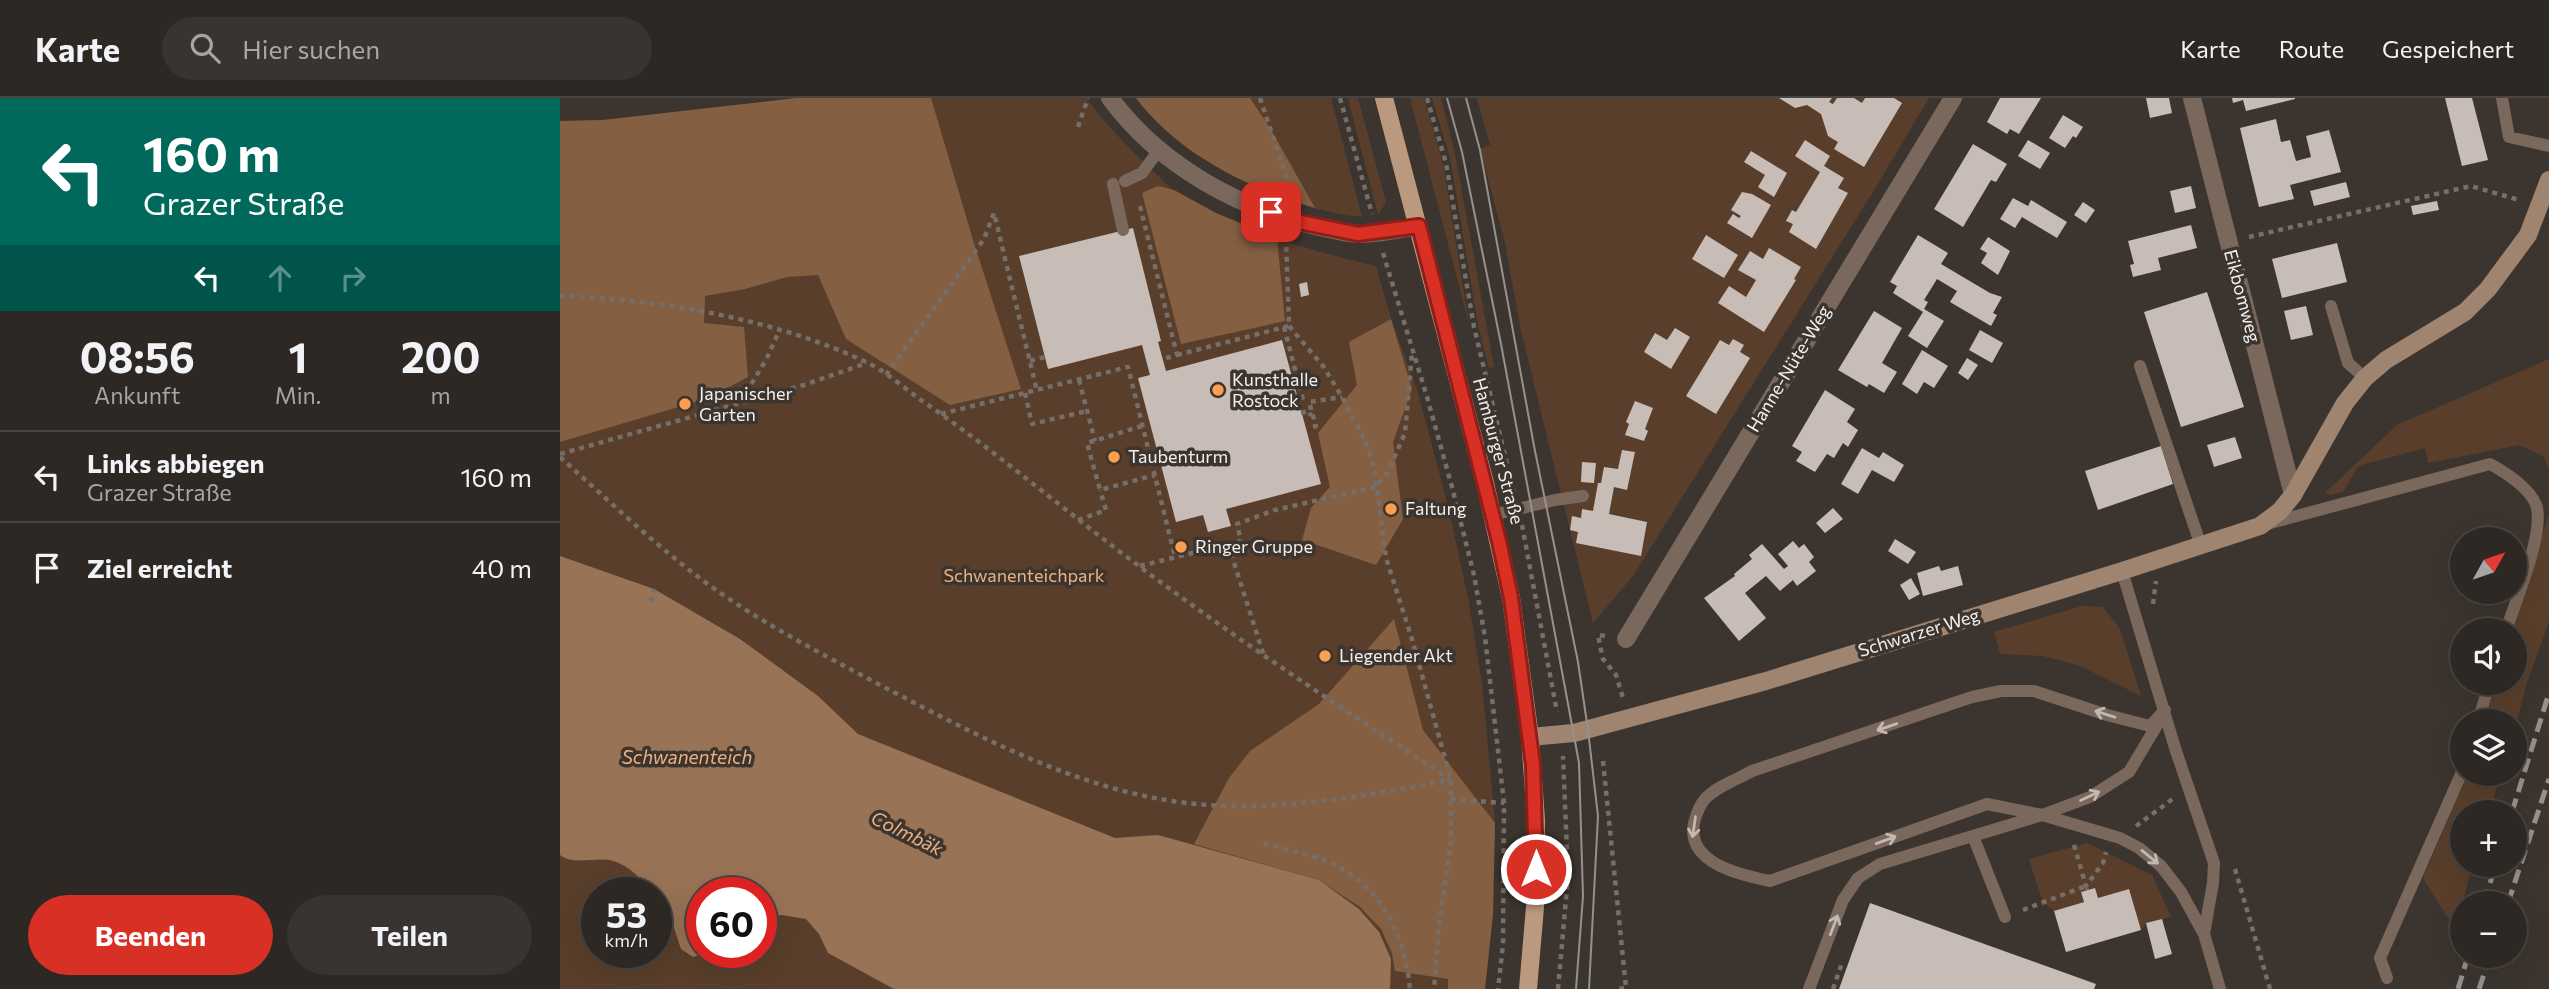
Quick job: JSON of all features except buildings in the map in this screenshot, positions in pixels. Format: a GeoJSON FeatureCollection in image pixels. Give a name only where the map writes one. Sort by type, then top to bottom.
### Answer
{"type":"FeatureCollection","features":[{"type":"Feature","properties":{"kind":"main road","name":"Hamburger Straße"},"geometry":{"type":"LineString","coordinates":[[1384,98],[1493,515],[1511,598],[1530,737],[1536,849],[1535,907],[1528,989]]}},
{"type":"Feature","properties":{"kind":"street"},"geometry":{"type":"LineString","coordinates":[[1110,98],[1138,131],[1159,150],[1206,182],[1290,220],[1358,234],[1419,226]]}},
{"type":"Feature","properties":{"kind":"street","name":"Hanne-Nüte-Weg"},"geometry":{"type":"LineString","coordinates":[[1626,639],[1953,98]]}},
{"type":"Feature","properties":{"kind":"street","name":"Eikbomweg"},"geometry":{"type":"LineString","coordinates":[[2192,98],[2293,495]]}},
{"type":"Feature","properties":{"kind":"street","name":"Schwarzer Weg"},"geometry":{"type":"LineString","coordinates":[[1530,737],[1574,733],[1766,681],[2260,526],[2280,511],[2293,495],[2345,403],[2365,378],[2386,360],[2465,312],[2488,289],[2528,235],[2549,180]]}},
{"type":"Feature","properties":{"kind":"lane"},"geometry":{"type":"LineString","coordinates":[[2502,98],[2510,137],[2549,146]]}},
{"type":"Feature","properties":{"kind":"lane"},"geometry":{"type":"LineString","coordinates":[[1124,230],[1124,181],[1142,173],[1159,150]]}},
{"type":"Feature","properties":{"kind":"lane"},"geometry":{"type":"LineString","coordinates":[[2331,306],[2348,363],[2365,378]]}},
{"type":"Feature","properties":{"kind":"lane"},"geometry":{"type":"LineString","coordinates":[[2140,366],[2201,546]]}},
{"type":"Feature","properties":{"kind":"lane"},"geometry":{"type":"LineString","coordinates":[[2260,526],[2490,464],[2524,488],[2536,506],[2537,530],[2511,618]]}},
{"type":"Feature","properties":{"kind":"lane"},"geometry":{"type":"LineString","coordinates":[[1493,515],[1583,496]]}},
{"type":"Feature","properties":{"kind":"lane"},"geometry":{"type":"LineString","coordinates":[[2122,571],[2214,863],[2203,934]]}},
{"type":"Feature","properties":{"kind":"lane"},"geometry":{"type":"LineString","coordinates":[[2165,710],[2150,726],[2034,691],[2001,691],[1972,697],[1752,771],[1705,799],[1695,817],[1691,836],[1699,850],[1719,865],[1734,873],[1770,881],[1987,804],[2042,815],[2120,838],[2139,848],[2161,866],[2181,892],[2203,934],[2220,989]]}},
{"type":"Feature","properties":{"kind":"lane"},"geometry":{"type":"LineString","coordinates":[[1809,989],[1843,900],[1858,878],[1880,864],[2042,815],[2090,797],[2121,779],[2136,763],[2165,710]]}},
{"type":"Feature","properties":{"kind":"lane"},"geometry":{"type":"LineString","coordinates":[[2387,978],[2380,958],[2456,786]]}},
{"type":"Feature","properties":{"kind":"lane"},"geometry":{"type":"LineString","coordinates":[[1973,836],[2005,917]]}},
{"type":"Feature","properties":{"kind":"path"},"geometry":{"type":"LineString","coordinates":[[1078,127],[1088,98]]}},
{"type":"Feature","properties":{"kind":"path"},"geometry":{"type":"LineString","coordinates":[[1260,98],[1295,202],[1286,236],[1287,326],[1303,400],[1298,401]]}},
{"type":"Feature","properties":{"kind":"path"},"geometry":{"type":"LineString","coordinates":[[1340,98],[1474,575],[1485,636],[1504,803],[1503,945],[1498,989]]}},
{"type":"Feature","properties":{"kind":"path"},"geometry":{"type":"LineString","coordinates":[[1427,98],[1446,163],[1474,327]]}},
{"type":"Feature","properties":{"kind":"path"},"geometry":{"type":"LineString","coordinates":[[1124,181],[1177,355]]}},
{"type":"Feature","properties":{"kind":"path"},"geometry":{"type":"LineString","coordinates":[[2227,242],[2471,186],[2519,200]]}},
{"type":"Feature","properties":{"kind":"path"},"geometry":{"type":"LineString","coordinates":[[886,376],[984,239],[995,213],[1037,391]]}},
{"type":"Feature","properties":{"kind":"path"},"geometry":{"type":"LineString","coordinates":[[560,296],[687,309],[821,342],[868,363],[941,414],[1139,566],[1265,658],[1451,780]]}},
{"type":"Feature","properties":{"kind":"path"},"geometry":{"type":"LineString","coordinates":[[1163,359],[1287,326]]}},
{"type":"Feature","properties":{"kind":"path"},"geometry":{"type":"LineString","coordinates":[[1287,326],[1323,366],[1364,440],[1374,467],[1386,558],[1412,639],[1451,780],[1451,842],[1439,925],[1434,989]]}},
{"type":"Feature","properties":{"kind":"path"},"geometry":{"type":"LineString","coordinates":[[741,402],[780,330]]}},
{"type":"Feature","properties":{"kind":"path"},"geometry":{"type":"LineString","coordinates":[[1139,566],[1241,541],[1237,524],[1275,510],[1376,487],[1388,472],[1405,433],[1412,349]]}},
{"type":"Feature","properties":{"kind":"path"},"geometry":{"type":"LineString","coordinates":[[1030,361],[1045,357]]}},
{"type":"Feature","properties":{"kind":"path"},"geometry":{"type":"LineString","coordinates":[[560,456],[804,385],[868,363]]}},
{"type":"Feature","properties":{"kind":"path"},"geometry":{"type":"LineString","coordinates":[[941,414],[1128,368],[1175,557]]}},
{"type":"Feature","properties":{"kind":"path"},"geometry":{"type":"LineString","coordinates":[[1079,380],[1095,441]]}},
{"type":"Feature","properties":{"kind":"path"},"geometry":{"type":"LineString","coordinates":[[1025,393],[1032,424],[1087,411]]}},
{"type":"Feature","properties":{"kind":"path"},"geometry":{"type":"LineString","coordinates":[[1301,413],[1309,411],[1313,427],[1315,426],[1309,402],[1342,397]]}},
{"type":"Feature","properties":{"kind":"path"},"geometry":{"type":"LineString","coordinates":[[1078,520],[1106,510],[1087,443],[1142,426]]}},
{"type":"Feature","properties":{"kind":"path"},"geometry":{"type":"LineString","coordinates":[[560,456],[707,583],[771,627],[988,741],[1062,772],[1130,793],[1207,805],[1271,805],[1383,792],[1451,780]]}},
{"type":"Feature","properties":{"kind":"path"},"geometry":{"type":"LineString","coordinates":[[1100,490],[1155,475]]}},
{"type":"Feature","properties":{"kind":"path"},"geometry":{"type":"LineString","coordinates":[[1228,544],[1265,658]]}},
{"type":"Feature","properties":{"kind":"path"},"geometry":{"type":"LineString","coordinates":[[651,601],[654,589]]}},
{"type":"Feature","properties":{"kind":"path"},"geometry":{"type":"LineString","coordinates":[[1559,989],[1568,876],[1560,734]]}},
{"type":"Feature","properties":{"kind":"path"},"geometry":{"type":"LineString","coordinates":[[1603,761],[1626,988],[1615,989]]}},
{"type":"Feature","properties":{"kind":"path"},"geometry":{"type":"LineString","coordinates":[[1451,799],[1504,803]]}},
{"type":"Feature","properties":{"kind":"path"},"geometry":{"type":"LineString","coordinates":[[2153,813],[2162,807]]}},
{"type":"Feature","properties":{"kind":"path"},"geometry":{"type":"LineString","coordinates":[[2069,824],[2086,888]]}},
{"type":"Feature","properties":{"kind":"path"},"geometry":{"type":"LineString","coordinates":[[2005,917],[2086,888],[2103,863],[2105,853],[2120,838]]}},
{"type":"Feature","properties":{"kind":"path"},"geometry":{"type":"LineString","coordinates":[[1264,843],[1331,863],[1370,887],[1395,925],[1408,969],[1410,989]]}},
{"type":"Feature","properties":{"kind":"green space","name":"Schwanenteichpark"},"geometry":{"type":"Polygon","coordinates":[[[796,98],[1086,98],[1117,135],[1166,183],[1197,204],[1221,217],[1272,237],[1376,266],[1391,319],[1417,389],[1449,510],[1468,598],[1482,683],[1495,823],[1493,914],[1485,989],[560,989],[560,121],[603,120],[796,98]]]}},
{"type":"Feature","properties":{"kind":"green space"},"geometry":{"type":"Polygon","coordinates":[[[1136,98],[1331,98],[1362,217],[1301,204],[1238,178],[1208,162],[1181,142],[1156,121],[1136,98]]]}},
{"type":"Feature","properties":{"kind":"green space"},"geometry":{"type":"Polygon","coordinates":[[[1348,98],[1358,98],[1386,202],[1378,215],[1348,98]]]}},
{"type":"Feature","properties":{"kind":"green space"},"geometry":{"type":"Polygon","coordinates":[[[1410,98],[1424,98],[1443,164],[1469,324],[1410,98]]]}},
{"type":"Feature","properties":{"kind":"green space"},"geometry":{"type":"Polygon","coordinates":[[[1432,98],[1441,98],[1455,154],[1494,367],[1489,368],[1478,325],[1450,158],[1432,98]]]}},
{"type":"Feature","properties":{"kind":"green space"},"geometry":{"type":"Polygon","coordinates":[[[1477,98],[1929,98],[1633,576],[1593,623],[1521,331],[1505,243],[1480,149],[1490,145],[1477,98]]]}},
{"type":"Feature","properties":{"kind":"green space"},"geometry":{"type":"Polygon","coordinates":[[[2549,359],[2549,469],[2543,456],[2519,445],[2428,463],[2425,448],[2358,466],[2343,492],[2331,495],[2325,493],[2397,425],[2549,359]]]}},
{"type":"Feature","properties":{"kind":"green space"},"geometry":{"type":"Polygon","coordinates":[[[2549,515],[2549,621],[2527,683],[2527,618],[2515,618],[2520,604],[2527,604],[2527,582],[2549,515]]]}},
{"type":"Feature","properties":{"kind":"green space"},"geometry":{"type":"Polygon","coordinates":[[[2082,606],[2103,607],[2120,629],[2141,696],[2078,665],[2043,656],[2000,654],[1994,632],[2082,606]]]}},
{"type":"Feature","properties":{"kind":"green space"},"geometry":{"type":"Polygon","coordinates":[[[2493,695],[2524,695],[2520,709],[2488,709],[2493,695]]]}},
{"type":"Feature","properties":{"kind":"green space"},"geometry":{"type":"Polygon","coordinates":[[[2463,786],[2497,786],[2493,800],[2457,800],[2463,786]]]}},
{"type":"Feature","properties":{"kind":"green space"},"geometry":{"type":"Polygon","coordinates":[[[2450,816],[2450,877],[2469,877],[2466,891],[2450,891],[2450,921],[2423,878],[2450,816]]]}},
{"type":"Feature","properties":{"kind":"green space"},"geometry":{"type":"Polygon","coordinates":[[[2087,843],[2152,875],[2171,917],[2146,923],[2141,930],[2128,889],[2098,898],[2095,888],[2081,892],[2084,902],[2054,911],[2043,903],[2029,859],[2087,843]]]}},
{"type":"Feature","properties":{"kind":"shaded area"},"geometry":{"type":"Polygon","coordinates":[[[796,98],[931,98],[1021,389],[950,405],[846,339],[818,275],[787,277],[745,289],[705,296],[704,323],[744,327],[748,377],[709,398],[560,442],[560,121],[603,120],[796,98]]]}},
{"type":"Feature","properties":{"kind":"shaded area"},"geometry":{"type":"Polygon","coordinates":[[[1136,98],[1250,98],[1315,208],[1265,190],[1194,153],[1153,118],[1136,98]]]}},
{"type":"Feature","properties":{"kind":"shaded area"},"geometry":{"type":"Polygon","coordinates":[[[1158,186],[1174,190],[1216,213],[1277,238],[1285,321],[1181,344],[1142,193],[1158,186]]]}},
{"type":"Feature","properties":{"kind":"shaded area"},"geometry":{"type":"Polygon","coordinates":[[[1391,319],[1412,389],[1393,442],[1403,519],[1376,565],[1302,540],[1311,508],[1330,487],[1318,433],[1357,385],[1349,342],[1391,319]]]}},
{"type":"Feature","properties":{"kind":"shaded area"},"geometry":{"type":"Polygon","coordinates":[[[1394,619],[1423,730],[1495,823],[1493,914],[1485,989],[1448,989],[1448,979],[1395,971],[1392,953],[1381,929],[1360,907],[1319,880],[1194,844],[1229,778],[1250,751],[1319,704],[1394,619]]]}},
{"type":"Feature","properties":{"kind":"water","name":"Schwanenteich"},"geometry":{"type":"Polygon","coordinates":[[[560,556],[654,589],[740,639],[818,696],[858,734],[1115,838],[1158,835],[1319,880],[1359,909],[1379,932],[1391,959],[1390,989],[894,989],[828,953],[819,934],[806,919],[777,915],[777,877],[686,877],[686,952],[681,949],[672,922],[672,877],[638,877],[622,864],[609,860],[577,860],[560,855],[560,556]]]}},
{"type":"Feature","properties":{"kind":"tram line"},"geometry":{"type":"LineString","coordinates":[[1447,98],[1462,152],[1501,344],[1579,763],[1583,896],[1576,989]]}},
{"type":"Feature","properties":{"kind":"tram line"},"geometry":{"type":"LineString","coordinates":[[1466,98],[1480,150],[1534,446],[1578,662],[1588,730],[1598,816],[1589,989]]}},
{"type":"Feature","properties":{"kind":"railway"},"geometry":{"type":"LineString","coordinates":[[2516,800],[2549,693]]}},
{"type":"Feature","properties":{"kind":"railway"},"geometry":{"type":"LineString","coordinates":[[2512,891],[2549,779]]}},
{"type":"Feature","properties":{"kind":"railway"},"geometry":{"type":"LineString","coordinates":[[2488,891],[2492,877]]}},
{"type":"Feature","properties":{"kind":"railway"},"geometry":{"type":"LineString","coordinates":[[2458,989],[2464,968]]}},
{"type":"Feature","properties":{"kind":"railway"},"geometry":{"type":"LineString","coordinates":[[2479,989],[2486,968]]}},
{"type":"Feature","properties":{"kind":"place","name":"Kunsthalle Rostock"},"geometry":{"type":"Point","coordinates":[1218,390]}},
{"type":"Feature","properties":{"kind":"place","name":"Japanischer Garten"},"geometry":{"type":"Point","coordinates":[685,404]}},
{"type":"Feature","properties":{"kind":"place","name":"Taubenturm"},"geometry":{"type":"Point","coordinates":[1114,457]}},
{"type":"Feature","properties":{"kind":"place","name":"Faltung"},"geometry":{"type":"Point","coordinates":[1391,509]}},
{"type":"Feature","properties":{"kind":"place","name":"Ringer Gruppe"},"geometry":{"type":"Point","coordinates":[1181,547]}},
{"type":"Feature","properties":{"kind":"place","name":"Liegender Akt"},"geometry":{"type":"Point","coordinates":[1325,656]}},
{"type":"Feature","properties":{"kind":"route"},"geometry":{"type":"LineString","coordinates":[[1271,212],[1290,220],[1358,234],[1419,226],[1485,483],[1511,598],[1533,765],[1536,869]]}},
{"type":"Feature","properties":{"kind":"water label","name":"Colmbäk"},"geometry":{"type":"Point","coordinates":[907,833]}}]}
